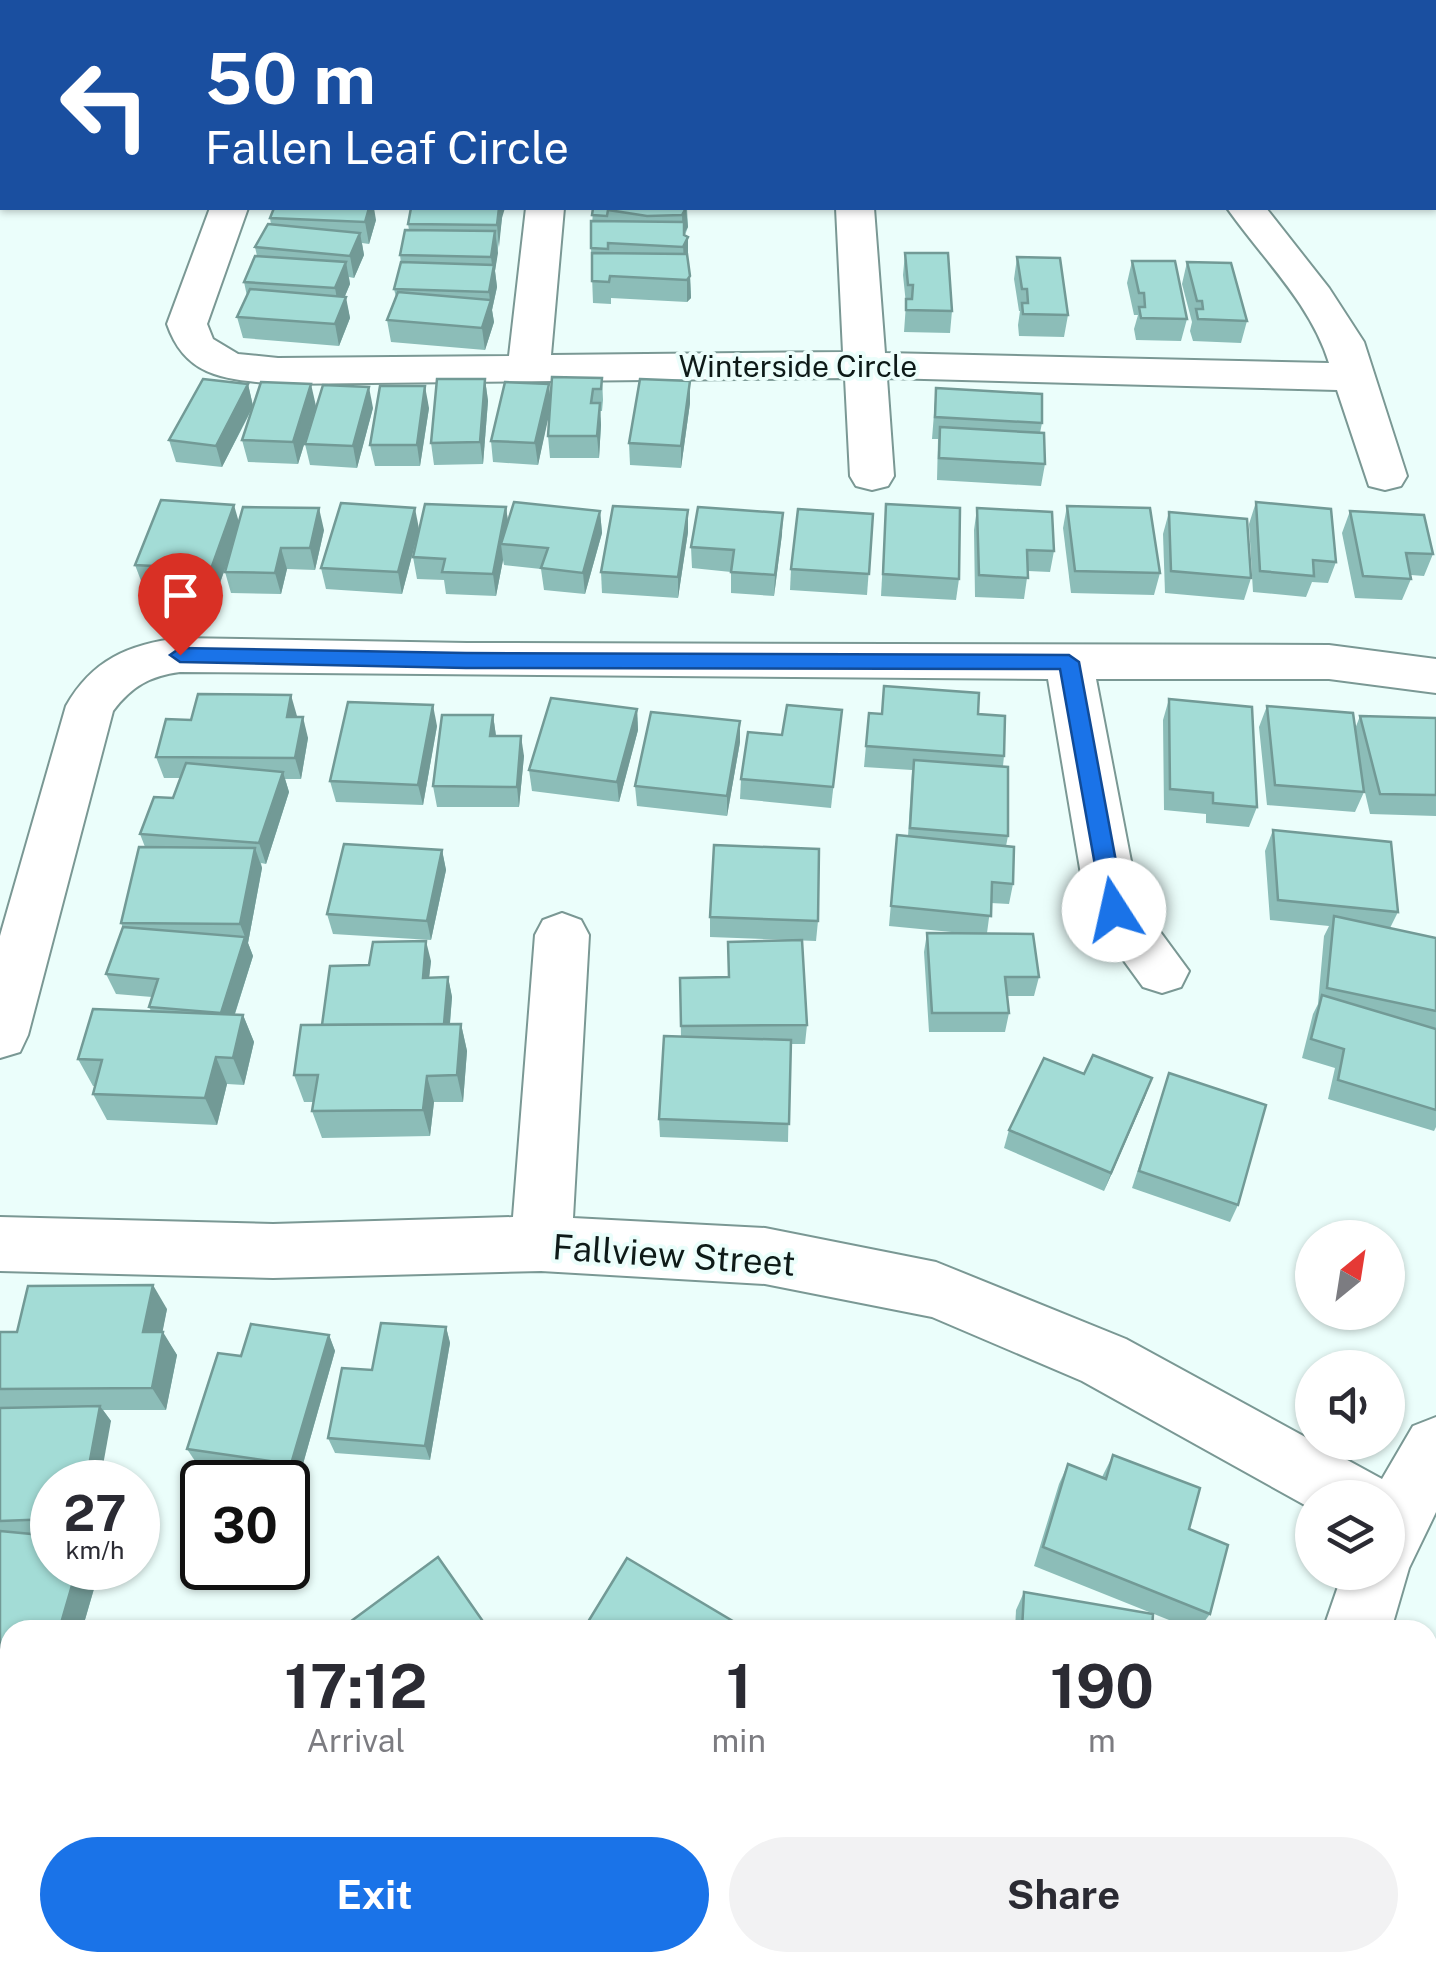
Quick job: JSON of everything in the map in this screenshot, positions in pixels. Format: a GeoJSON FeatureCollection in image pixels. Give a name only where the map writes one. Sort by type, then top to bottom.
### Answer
{"type":"FeatureCollection","features":[{"type":"Feature","properties":{"kind":"street","name":"Winterside Circle"},"geometry":{"type":"LineString","coordinates":[[228,210],[187,324],[194,346],[228,366],[278,371],[867,364],[1353,377]]}},
{"type":"Feature","properties":{"kind":"street"},"geometry":{"type":"LineString","coordinates":[[529,366],[545,210]]}},
{"type":"Feature","properties":{"kind":"street"},"geometry":{"type":"LineString","coordinates":[[855,210],[872,476]]}},
{"type":"Feature","properties":{"kind":"street"},"geometry":{"type":"LineString","coordinates":[[1248,210],[1315,297],[1343,342],[1385,476]]}},
{"type":"Feature","properties":{"kind":"street"},"geometry":{"type":"LineString","coordinates":[[0,1036],[90,706],[109,679],[142,659],[180,655],[466,660],[1329,662],[1436,676]]}},
{"type":"Feature","properties":{"kind":"street"},"geometry":{"type":"LineString","coordinates":[[1069,662],[1114,910],[1162,971]]}},
{"type":"Feature","properties":{"kind":"street"},"geometry":{"type":"LineString","coordinates":[[541,1244],[562,934]]}},
{"type":"Feature","properties":{"kind":"street","name":"Fallview Street"},"geometry":{"type":"LineString","coordinates":[[0,1244],[273,1251],[541,1244],[765,1256],[936,1290],[1104,1360],[1301,1480]]}},
{"type":"Feature","properties":{"kind":"street"},"geometry":{"type":"LineString","coordinates":[[1405,1494],[1436,1448]]}},
{"type":"Feature","properties":{"kind":"street"},"geometry":{"type":"LineString","coordinates":[[1359,1620],[1367,1590]]}},
{"type":"Feature","properties":{"kind":"building"},"geometry":{"type":"Polygon","coordinates":[[[273,210],[368,210],[365,222],[270,218],[273,210]]]}},
{"type":"Feature","properties":{"kind":"building"},"geometry":{"type":"Polygon","coordinates":[[[411,210],[499,210],[497,225],[408,224],[411,210]]]}},
{"type":"Feature","properties":{"kind":"building"},"geometry":{"type":"Polygon","coordinates":[[[593,210],[608,210],[607,216],[592,215],[593,210]]]}},
{"type":"Feature","properties":{"kind":"building"},"geometry":{"type":"Polygon","coordinates":[[[608,210],[685,210],[682,215],[647,216],[608,210]]]}},
{"type":"Feature","properties":{"kind":"building"},"geometry":{"type":"Polygon","coordinates":[[[591,221],[684,222],[684,235],[688,237],[683,247],[608,243],[608,249],[591,248],[591,221]]]}},
{"type":"Feature","properties":{"kind":"building"},"geometry":{"type":"Polygon","coordinates":[[[268,224],[360,233],[350,256],[255,247],[268,224]]]}},
{"type":"Feature","properties":{"kind":"building"},"geometry":{"type":"Polygon","coordinates":[[[405,230],[495,231],[491,257],[400,255],[405,230]]]}},
{"type":"Feature","properties":{"kind":"building"},"geometry":{"type":"Polygon","coordinates":[[[592,253],[687,254],[690,276],[687,280],[610,276],[609,282],[592,281],[592,253]]]}},
{"type":"Feature","properties":{"kind":"building"},"geometry":{"type":"Polygon","coordinates":[[[905,253],[948,253],[952,311],[906,310],[913,285],[908,285],[905,253]]]}},
{"type":"Feature","properties":{"kind":"building"},"geometry":{"type":"Polygon","coordinates":[[[255,256],[346,262],[335,288],[244,282],[255,256]]]}},
{"type":"Feature","properties":{"kind":"building"},"geometry":{"type":"Polygon","coordinates":[[[1017,257],[1060,258],[1068,315],[1023,314],[1022,303],[1028,303],[1027,289],[1022,289],[1017,257]]]}},
{"type":"Feature","properties":{"kind":"building"},"geometry":{"type":"Polygon","coordinates":[[[1132,261],[1175,261],[1187,319],[1141,318],[1139,307],[1145,307],[1144,293],[1139,293],[1132,261]]]}},
{"type":"Feature","properties":{"kind":"building"},"geometry":{"type":"Polygon","coordinates":[[[401,262],[494,265],[489,292],[394,289],[401,262]]]}},
{"type":"Feature","properties":{"kind":"building"},"geometry":{"type":"Polygon","coordinates":[[[1187,262],[1231,263],[1247,321],[1198,319],[1196,309],[1203,309],[1202,301],[1197,301],[1187,262]]]}},
{"type":"Feature","properties":{"kind":"building"},"geometry":{"type":"Polygon","coordinates":[[[250,289],[346,297],[335,324],[237,317],[250,289]]]}},
{"type":"Feature","properties":{"kind":"building"},"geometry":{"type":"Polygon","coordinates":[[[398,292],[491,300],[482,328],[387,320],[398,292]]]}},
{"type":"Feature","properties":{"kind":"building"},"geometry":{"type":"Polygon","coordinates":[[[552,377],[602,378],[601,389],[593,389],[591,403],[600,403],[597,436],[548,436],[552,377]]]}},
{"type":"Feature","properties":{"kind":"building"},"geometry":{"type":"Polygon","coordinates":[[[203,379],[248,384],[216,446],[169,440],[203,379]]]}},
{"type":"Feature","properties":{"kind":"building"},"geometry":{"type":"Polygon","coordinates":[[[437,379],[485,379],[480,442],[431,443],[437,379]]]}},
{"type":"Feature","properties":{"kind":"building"},"geometry":{"type":"Polygon","coordinates":[[[640,379],[690,381],[681,446],[629,443],[640,379]]]}},
{"type":"Feature","properties":{"kind":"building"},"geometry":{"type":"Polygon","coordinates":[[[261,382],[311,384],[293,442],[242,440],[261,382]]]}},
{"type":"Feature","properties":{"kind":"building"},"geometry":{"type":"Polygon","coordinates":[[[505,382],[549,384],[535,443],[491,441],[505,382]]]}},
{"type":"Feature","properties":{"kind":"building"},"geometry":{"type":"Polygon","coordinates":[[[323,385],[369,387],[353,446],[305,444],[323,385]]]}},
{"type":"Feature","properties":{"kind":"building"},"geometry":{"type":"Polygon","coordinates":[[[380,386],[425,386],[417,445],[370,445],[380,386]]]}},
{"type":"Feature","properties":{"kind":"building"},"geometry":{"type":"Polygon","coordinates":[[[936,388],[1042,394],[1042,423],[935,417],[936,388]]]}},
{"type":"Feature","properties":{"kind":"building"},"geometry":{"type":"Polygon","coordinates":[[[940,427],[1044,433],[1045,464],[939,458],[940,427]]]}},
{"type":"Feature","properties":{"kind":"building"},"geometry":{"type":"Polygon","coordinates":[[[161,500],[234,505],[211,569],[135,565],[161,500]]]}},
{"type":"Feature","properties":{"kind":"building"},"geometry":{"type":"Polygon","coordinates":[[[514,502],[600,511],[583,573],[541,568],[548,548],[501,544],[514,502]]]}},
{"type":"Feature","properties":{"kind":"building"},"geometry":{"type":"Polygon","coordinates":[[[1256,502],[1331,509],[1336,562],[1313,560],[1314,576],[1260,571],[1256,502]]]}},
{"type":"Feature","properties":{"kind":"building"},"geometry":{"type":"Polygon","coordinates":[[[341,503],[415,508],[398,572],[321,568],[341,503]]]}},
{"type":"Feature","properties":{"kind":"building"},"geometry":{"type":"Polygon","coordinates":[[[425,504],[506,507],[493,574],[442,572],[445,559],[413,557],[425,504]]]}},
{"type":"Feature","properties":{"kind":"building"},"geometry":{"type":"Polygon","coordinates":[[[886,504],[960,508],[959,579],[883,574],[886,504]]]}},
{"type":"Feature","properties":{"kind":"building"},"geometry":{"type":"Polygon","coordinates":[[[613,506],[688,510],[678,577],[601,572],[613,506]]]}},
{"type":"Feature","properties":{"kind":"building"},"geometry":{"type":"Polygon","coordinates":[[[1067,506],[1150,508],[1160,573],[1075,571],[1067,506]]]}},
{"type":"Feature","properties":{"kind":"building"},"geometry":{"type":"Polygon","coordinates":[[[243,507],[319,508],[310,548],[281,548],[275,573],[225,572],[243,507]]]}},
{"type":"Feature","properties":{"kind":"building"},"geometry":{"type":"Polygon","coordinates":[[[698,507],[783,513],[775,575],[731,572],[734,550],[691,547],[698,507]]]}},
{"type":"Feature","properties":{"kind":"building"},"geometry":{"type":"Polygon","coordinates":[[[977,508],[1052,512],[1054,551],[1027,550],[1028,578],[979,575],[977,508]]]}},
{"type":"Feature","properties":{"kind":"building"},"geometry":{"type":"Polygon","coordinates":[[[798,509],[873,514],[869,574],[791,569],[798,509]]]}},
{"type":"Feature","properties":{"kind":"building"},"geometry":{"type":"Polygon","coordinates":[[[1350,511],[1424,515],[1433,554],[1406,553],[1411,579],[1363,576],[1350,511]]]}},
{"type":"Feature","properties":{"kind":"building"},"geometry":{"type":"Polygon","coordinates":[[[1169,512],[1247,519],[1251,578],[1171,571],[1169,512]]]}},
{"type":"Feature","properties":{"kind":"building"},"geometry":{"type":"Polygon","coordinates":[[[884,686],[979,693],[978,714],[1005,716],[1004,756],[866,746],[869,713],[882,714],[884,686]]]}},
{"type":"Feature","properties":{"kind":"building"},"geometry":{"type":"Polygon","coordinates":[[[198,694],[291,695],[287,717],[303,717],[295,758],[156,757],[166,719],[191,720],[198,694]]]}},
{"type":"Feature","properties":{"kind":"building"},"geometry":{"type":"Polygon","coordinates":[[[551,698],[637,709],[617,782],[529,770],[551,698]]]}},
{"type":"Feature","properties":{"kind":"building"},"geometry":{"type":"Polygon","coordinates":[[[1169,699],[1252,707],[1257,807],[1213,803],[1213,793],[1170,789],[1169,699]]]}},
{"type":"Feature","properties":{"kind":"building"},"geometry":{"type":"Polygon","coordinates":[[[348,702],[433,705],[418,785],[330,781],[348,702]]]}},
{"type":"Feature","properties":{"kind":"building"},"geometry":{"type":"Polygon","coordinates":[[[787,705],[842,710],[833,787],[741,779],[748,732],[782,735],[787,705]]]}},
{"type":"Feature","properties":{"kind":"building"},"geometry":{"type":"Polygon","coordinates":[[[1267,706],[1353,713],[1364,792],[1275,785],[1267,706]]]}},
{"type":"Feature","properties":{"kind":"building"},"geometry":{"type":"Polygon","coordinates":[[[651,712],[740,721],[727,796],[635,786],[651,712]]]}},
{"type":"Feature","properties":{"kind":"building"},"geometry":{"type":"Polygon","coordinates":[[[442,715],[493,715],[490,736],[521,736],[517,787],[433,786],[442,715]]]}},
{"type":"Feature","properties":{"kind":"building"},"geometry":{"type":"Polygon","coordinates":[[[1360,716],[1436,718],[1436,795],[1380,794],[1360,716]]]}},
{"type":"Feature","properties":{"kind":"building"},"geometry":{"type":"Polygon","coordinates":[[[914,760],[1008,767],[1008,836],[910,828],[914,760]]]}},
{"type":"Feature","properties":{"kind":"building"},"geometry":{"type":"Polygon","coordinates":[[[186,763],[283,772],[259,843],[140,834],[154,797],[173,798],[186,763]]]}},
{"type":"Feature","properties":{"kind":"building"},"geometry":{"type":"Polygon","coordinates":[[[1273,830],[1391,842],[1398,912],[1278,900],[1273,830]]]}},
{"type":"Feature","properties":{"kind":"building"},"geometry":{"type":"Polygon","coordinates":[[[897,835],[1014,847],[1013,884],[992,882],[991,916],[891,906],[897,835]]]}},
{"type":"Feature","properties":{"kind":"building"},"geometry":{"type":"Polygon","coordinates":[[[344,844],[442,850],[427,921],[327,914],[344,844]]]}},
{"type":"Feature","properties":{"kind":"building"},"geometry":{"type":"Polygon","coordinates":[[[714,845],[819,849],[818,921],[710,917],[714,845]]]}},
{"type":"Feature","properties":{"kind":"building"},"geometry":{"type":"Polygon","coordinates":[[[139,847],[255,848],[240,924],[121,923],[139,847]]]}},
{"type":"Feature","properties":{"kind":"building"},"geometry":{"type":"Polygon","coordinates":[[[1334,916],[1436,938],[1436,1011],[1327,988],[1334,916]]]}},
{"type":"Feature","properties":{"kind":"building"},"geometry":{"type":"Polygon","coordinates":[[[123,927],[245,937],[221,1013],[149,1007],[158,979],[106,974],[123,927]]]}},
{"type":"Feature","properties":{"kind":"building"},"geometry":{"type":"Polygon","coordinates":[[[927,933],[1033,934],[1039,977],[1005,977],[1009,1013],[932,1013],[927,933]]]}},
{"type":"Feature","properties":{"kind":"building"},"geometry":{"type":"Polygon","coordinates":[[[802,940],[807,1025],[681,1026],[680,978],[729,977],[728,942],[802,940]]]}},
{"type":"Feature","properties":{"kind":"building"},"geometry":{"type":"Polygon","coordinates":[[[426,941],[423,978],[448,977],[444,1024],[322,1025],[330,966],[369,965],[373,942],[426,941]]]}},
{"type":"Feature","properties":{"kind":"building"},"geometry":{"type":"Polygon","coordinates":[[[1322,995],[1436,1029],[1436,1110],[1338,1080],[1344,1049],[1311,1039],[1322,995]]]}},
{"type":"Feature","properties":{"kind":"building"},"geometry":{"type":"Polygon","coordinates":[[[93,1009],[243,1015],[233,1058],[216,1057],[205,1098],[93,1094],[102,1060],[78,1059],[93,1009]]]}},
{"type":"Feature","properties":{"kind":"building"},"geometry":{"type":"Polygon","coordinates":[[[461,1024],[457,1075],[427,1076],[423,1110],[312,1111],[318,1075],[294,1075],[301,1025],[461,1024]]]}},
{"type":"Feature","properties":{"kind":"building"},"geometry":{"type":"Polygon","coordinates":[[[664,1036],[791,1040],[789,1124],[659,1119],[664,1036]]]}},
{"type":"Feature","properties":{"kind":"building"},"geometry":{"type":"Polygon","coordinates":[[[1093,1055],[1152,1078],[1111,1173],[1009,1130],[1044,1058],[1084,1074],[1093,1055]]]}},
{"type":"Feature","properties":{"kind":"building"},"geometry":{"type":"Polygon","coordinates":[[[1169,1073],[1266,1105],[1238,1205],[1139,1171],[1169,1073]]]}},
{"type":"Feature","properties":{"kind":"building"},"geometry":{"type":"Polygon","coordinates":[[[153,1285],[143,1332],[163,1332],[152,1388],[0,1389],[0,1332],[17,1332],[28,1286],[153,1285]]]}},
{"type":"Feature","properties":{"kind":"building"},"geometry":{"type":"Polygon","coordinates":[[[381,1323],[446,1327],[425,1446],[328,1438],[342,1368],[372,1370],[381,1323]]]}},
{"type":"Feature","properties":{"kind":"building"},"geometry":{"type":"Polygon","coordinates":[[[251,1324],[329,1335],[292,1460],[263,1460],[187,1449],[218,1353],[241,1356],[251,1324]]]}},
{"type":"Feature","properties":{"kind":"building"},"geometry":{"type":"Polygon","coordinates":[[[100,1406],[90,1460],[30,1460],[30,1520],[0,1521],[0,1408],[100,1406]]]}},
{"type":"Feature","properties":{"kind":"building"},"geometry":{"type":"Polygon","coordinates":[[[1113,1455],[1200,1488],[1189,1529],[1228,1545],[1210,1614],[1043,1547],[1068,1464],[1106,1479],[1113,1455]]]}},
{"type":"Feature","properties":{"kind":"building"},"geometry":{"type":"Polygon","coordinates":[[[0,1531],[30,1534],[30,1590],[71,1590],[62,1620],[0,1620],[0,1531]]]}},
{"type":"Feature","properties":{"kind":"building"},"geometry":{"type":"Polygon","coordinates":[[[438,1557],[482,1620],[353,1620],[438,1557]]]}},
{"type":"Feature","properties":{"kind":"building"},"geometry":{"type":"Polygon","coordinates":[[[627,1558],[731,1620],[589,1620],[627,1558]]]}},
{"type":"Feature","properties":{"kind":"building"},"geometry":{"type":"Polygon","coordinates":[[[1024,1592],[1153,1614],[1153,1620],[1023,1620],[1024,1592]]]}},
{"type":"Feature","properties":{"kind":"route"},"geometry":{"type":"LineString","coordinates":[[180,655],[1069,662],[1114,910]]}}]}
